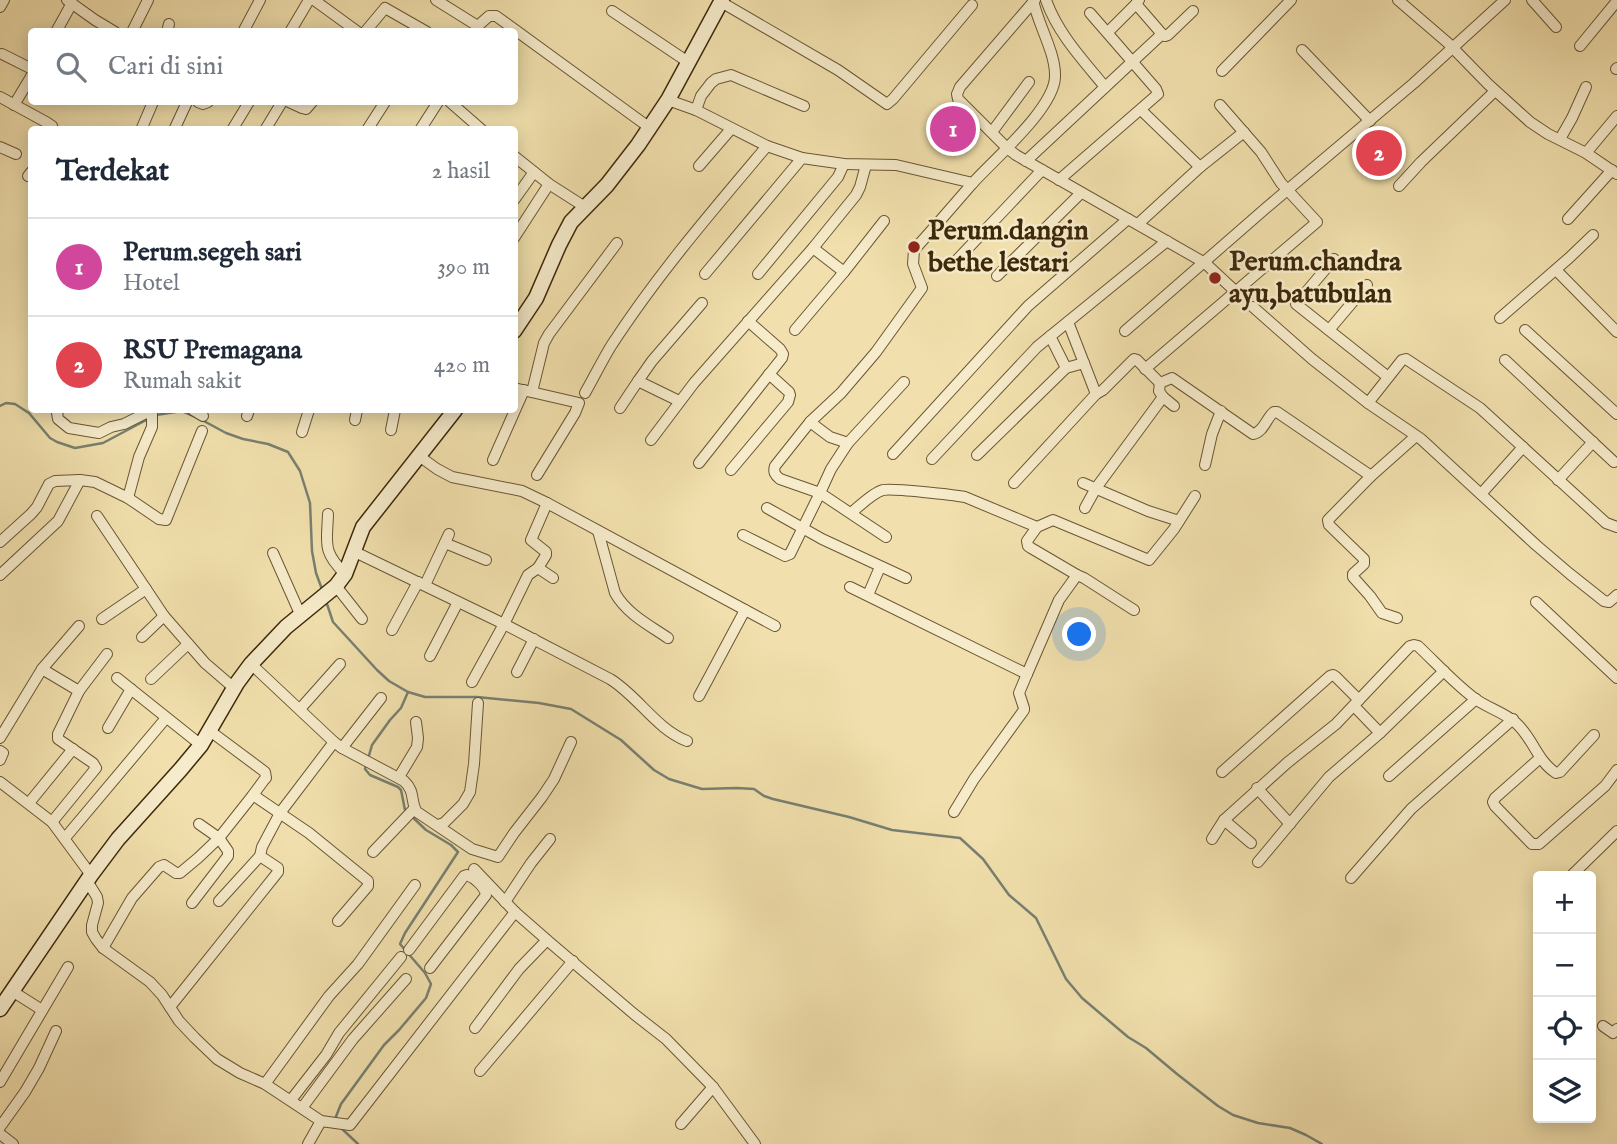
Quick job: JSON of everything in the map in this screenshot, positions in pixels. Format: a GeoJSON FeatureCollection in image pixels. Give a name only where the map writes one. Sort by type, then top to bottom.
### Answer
{"type":"FeatureCollection","features":[{"type":"Feature","properties":{"kind":"street"},"geometry":{"type":"LineString","coordinates":[[0,7],[5,0]]}},
{"type":"Feature","properties":{"kind":"street"},"geometry":{"type":"LineString","coordinates":[[134,28],[148,0]]}},
{"type":"Feature","properties":{"kind":"street"},"geometry":{"type":"LineString","coordinates":[[245,28],[260,0]]}},
{"type":"Feature","properties":{"kind":"street"},"geometry":{"type":"LineString","coordinates":[[293,28],[312,0],[354,28]]}},
{"type":"Feature","properties":{"kind":"street"},"geometry":{"type":"LineString","coordinates":[[436,0],[475,26],[489,16],[496,16],[512,28]]}},
{"type":"Feature","properties":{"kind":"street"},"geometry":{"type":"LineString","coordinates":[[1034,0],[960,87],[957,94],[962,105],[1007,148],[1026,161],[1205,263],[1235,291]]}},
{"type":"Feature","properties":{"kind":"street"},"geometry":{"type":"LineString","coordinates":[[886,537],[820,492],[780,479],[774,470],[775,466],[810,422],[841,393],[876,352],[920,291],[922,285],[913,264],[914,250],[972,183],[1030,123],[1047,100],[1055,82],[1054,62],[1036,14],[1034,0]]}},
{"type":"Feature","properties":{"kind":"street"},"geometry":{"type":"LineString","coordinates":[[1046,0],[1070,45],[1105,87]]}},
{"type":"Feature","properties":{"kind":"street"},"geometry":{"type":"LineString","coordinates":[[1222,71],[1291,0]]}},
{"type":"Feature","properties":{"kind":"street"},"geometry":{"type":"LineString","coordinates":[[1398,0],[1433,29],[1530,122],[1614,172],[1568,219]]}},
{"type":"Feature","properties":{"kind":"street"},"geometry":{"type":"LineString","coordinates":[[1125,331],[1370,121],[1505,0]]}},
{"type":"Feature","properties":{"kind":"street"},"geometry":{"type":"LineString","coordinates":[[1532,0],[1556,27]]}},
{"type":"Feature","properties":{"kind":"street"},"geometry":{"type":"LineString","coordinates":[[518,325],[536,298],[568,228],[617,173],[650,128],[722,1],[838,70],[887,104],[972,5]]}},
{"type":"Feature","properties":{"kind":"street"},"geometry":{"type":"LineString","coordinates":[[1580,46],[1617,1]]}},
{"type":"Feature","properties":{"kind":"street"},"geometry":{"type":"LineString","coordinates":[[58,28],[70,2],[108,28]]}},
{"type":"Feature","properties":{"kind":"street"},"geometry":{"type":"LineString","coordinates":[[1108,32],[1137,2],[1165,36],[1193,11]]}},
{"type":"Feature","properties":{"kind":"street"},"geometry":{"type":"LineString","coordinates":[[362,28],[385,8],[420,28]]}},
{"type":"Feature","properties":{"kind":"street"},"geometry":{"type":"LineString","coordinates":[[612,11],[688,62]]}},
{"type":"Feature","properties":{"kind":"street"},"geometry":{"type":"LineString","coordinates":[[1059,180],[1141,110],[1158,92],[1090,13]]}},
{"type":"Feature","properties":{"kind":"street"},"geometry":{"type":"LineString","coordinates":[[518,32],[650,128]]}},
{"type":"Feature","properties":{"kind":"street"},"geometry":{"type":"LineString","coordinates":[[1026,161],[1162,34]]}},
{"type":"Feature","properties":{"kind":"street"},"geometry":{"type":"LineString","coordinates":[[1301,50],[1370,121]]}},
{"type":"Feature","properties":{"kind":"street"},"geometry":{"type":"LineString","coordinates":[[2,54],[28,67]]}},
{"type":"Feature","properties":{"kind":"street"},"geometry":{"type":"LineString","coordinates":[[696,110],[701,96],[711,83],[731,75],[804,106]]}},
{"type":"Feature","properties":{"kind":"street"},"geometry":{"type":"LineString","coordinates":[[14,106],[28,82]]}},
{"type":"Feature","properties":{"kind":"street"},"geometry":{"type":"LineString","coordinates":[[992,132],[1029,82]]}},
{"type":"Feature","properties":{"kind":"street"},"geometry":{"type":"LineString","coordinates":[[1560,139],[1586,87]]}},
{"type":"Feature","properties":{"kind":"street"},"geometry":{"type":"LineString","coordinates":[[1399,186],[1496,91]]}},
{"type":"Feature","properties":{"kind":"street"},"geometry":{"type":"LineString","coordinates":[[0,97],[52,126]]}},
{"type":"Feature","properties":{"kind":"street"},"geometry":{"type":"LineString","coordinates":[[668,100],[696,110],[768,146],[802,158],[844,164],[896,165],[972,183]]}},
{"type":"Feature","properties":{"kind":"street"},"geometry":{"type":"LineString","coordinates":[[143,126],[152,105]]}},
{"type":"Feature","properties":{"kind":"street"},"geometry":{"type":"LineString","coordinates":[[176,126],[186,105]]}},
{"type":"Feature","properties":{"kind":"street"},"geometry":{"type":"LineString","coordinates":[[234,126],[247,105]]}},
{"type":"Feature","properties":{"kind":"street"},"geometry":{"type":"LineString","coordinates":[[267,126],[280,105]]}},
{"type":"Feature","properties":{"kind":"street"},"geometry":{"type":"LineString","coordinates":[[370,126],[383,105]]}},
{"type":"Feature","properties":{"kind":"street"},"geometry":{"type":"LineString","coordinates":[[423,126],[436,105]]}},
{"type":"Feature","properties":{"kind":"street"},"geometry":{"type":"LineString","coordinates":[[453,105],[477,126]]}},
{"type":"Feature","properties":{"kind":"street"},"geometry":{"type":"LineString","coordinates":[[1145,369],[1317,222],[1287,191],[1261,152],[1220,105]]}},
{"type":"Feature","properties":{"kind":"street"},"geometry":{"type":"LineString","coordinates":[[1141,110],[1200,167]]}},
{"type":"Feature","properties":{"kind":"street"},"geometry":{"type":"LineString","coordinates":[[1586,153],[1617,116]]}},
{"type":"Feature","properties":{"kind":"street"},"geometry":{"type":"LineString","coordinates":[[699,166],[731,128]]}},
{"type":"Feature","properties":{"kind":"street"},"geometry":{"type":"LineString","coordinates":[[1138,224],[1200,167],[1244,132]]}},
{"type":"Feature","properties":{"kind":"street"},"geometry":{"type":"LineString","coordinates":[[585,393],[611,347],[646,298],[768,146]]}},
{"type":"Feature","properties":{"kind":"street"},"geometry":{"type":"LineString","coordinates":[[0,147],[16,154]]}},
{"type":"Feature","properties":{"kind":"street"},"geometry":{"type":"LineString","coordinates":[[705,274],[802,158]]}},
{"type":"Feature","properties":{"kind":"street"},"geometry":{"type":"LineString","coordinates":[[518,159],[549,184],[585,207]]}},
{"type":"Feature","properties":{"kind":"street"},"geometry":{"type":"LineString","coordinates":[[758,274],[838,177],[844,164]]}},
{"type":"Feature","properties":{"kind":"street"},"geometry":{"type":"LineString","coordinates":[[651,440],[679,401],[856,195],[866,165]]}},
{"type":"Feature","properties":{"kind":"street"},"geometry":{"type":"LineString","coordinates":[[954,263],[1042,170]]}},
{"type":"Feature","properties":{"kind":"street"},"geometry":{"type":"LineString","coordinates":[[518,194],[534,172]]}},
{"type":"Feature","properties":{"kind":"street"},"geometry":{"type":"LineString","coordinates":[[518,231],[549,184]]}},
{"type":"Feature","properties":{"kind":"street"},"geometry":{"type":"LineString","coordinates":[[997,276],[1081,193]]}},
{"type":"Feature","properties":{"kind":"street"},"geometry":{"type":"LineString","coordinates":[[893,454],[1028,306],[1128,219]]}},
{"type":"Feature","properties":{"kind":"street"},"geometry":{"type":"LineString","coordinates":[[795,330],[884,221]]}},
{"type":"Feature","properties":{"kind":"street"},"geometry":{"type":"LineString","coordinates":[[1500,318],[1593,235]]}},
{"type":"Feature","properties":{"kind":"street"},"geometry":{"type":"LineString","coordinates":[[932,458],[1037,347],[1167,241]]}},
{"type":"Feature","properties":{"kind":"street"},"geometry":{"type":"LineString","coordinates":[[537,475],[579,403],[523,390],[549,334],[617,243]]}},
{"type":"Feature","properties":{"kind":"street"},"geometry":{"type":"LineString","coordinates":[[813,248],[844,272]]}},
{"type":"Feature","properties":{"kind":"street"},"geometry":{"type":"LineString","coordinates":[[1334,259],[1296,304],[1388,376]]}},
{"type":"Feature","properties":{"kind":"street"},"geometry":{"type":"LineString","coordinates":[[1556,270],[1617,332]]}},
{"type":"Feature","properties":{"kind":"street"},"geometry":{"type":"LineString","coordinates":[[1329,330],[1367,285]]}},
{"type":"Feature","properties":{"kind":"street"},"geometry":{"type":"LineString","coordinates":[[620,408],[652,361],[702,303]]}},
{"type":"Feature","properties":{"kind":"street"},"geometry":{"type":"LineString","coordinates":[[1254,307],[1312,359],[1416,436],[1570,574],[1604,601],[1609,602],[1617,595]]}},
{"type":"Feature","properties":{"kind":"street"},"geometry":{"type":"LineString","coordinates":[[699,463],[782,358],[780,349],[748,321]]}},
{"type":"Feature","properties":{"kind":"street"},"geometry":{"type":"LineString","coordinates":[[1068,322],[1096,394]]}},
{"type":"Feature","properties":{"kind":"street"},"geometry":{"type":"LineString","coordinates":[[1525,330],[1617,414]]}},
{"type":"Feature","properties":{"kind":"street"},"geometry":{"type":"LineString","coordinates":[[1050,336],[1066,368]]}},
{"type":"Feature","properties":{"kind":"street"},"geometry":{"type":"LineString","coordinates":[[1014,483],[1096,394],[1134,359],[1160,383]]}},
{"type":"Feature","properties":{"kind":"street"},"geometry":{"type":"LineString","coordinates":[[1368,403],[1388,376],[1406,359],[1480,408],[1606,523],[1617,527]]}},
{"type":"Feature","properties":{"kind":"street"},"geometry":{"type":"LineString","coordinates":[[1505,360],[1614,462]]}},
{"type":"Feature","properties":{"kind":"street"},"geometry":{"type":"LineString","coordinates":[[977,455],[1066,368],[1084,363]]}},
{"type":"Feature","properties":{"kind":"street"},"geometry":{"type":"LineString","coordinates":[[732,470],[788,402],[789,392],[769,374]]}},
{"type":"Feature","properties":{"kind":"street"},"geometry":{"type":"LineString","coordinates":[[1160,383],[1172,378],[1253,434],[1261,430],[1270,415],[1277,412],[1371,476]]}},
{"type":"Feature","properties":{"kind":"street"},"geometry":{"type":"LineString","coordinates":[[638,380],[679,401]]}},
{"type":"Feature","properties":{"kind":"street"},"geometry":{"type":"LineString","coordinates":[[743,535],[786,556],[790,554],[831,469],[848,443],[904,382]]}},
{"type":"Feature","properties":{"kind":"street"},"geometry":{"type":"LineString","coordinates":[[1160,383],[1159,391],[1174,406]]}},
{"type":"Feature","properties":{"kind":"street"},"geometry":{"type":"LineString","coordinates":[[1085,508],[1096,488],[1163,397]]}},
{"type":"Feature","properties":{"kind":"street"},"geometry":{"type":"LineString","coordinates":[[1205,465],[1221,411]]}},
{"type":"Feature","properties":{"kind":"street"},"geometry":{"type":"LineString","coordinates":[[58,413],[59,422],[69,428],[99,433],[152,413],[150,431],[139,457],[128,498]]}},
{"type":"Feature","properties":{"kind":"street"},"geometry":{"type":"LineString","coordinates":[[198,413],[203,416]]}},
{"type":"Feature","properties":{"kind":"street"},"geometry":{"type":"LineString","coordinates":[[302,432],[308,413]]}},
{"type":"Feature","properties":{"kind":"street"},"geometry":{"type":"LineString","coordinates":[[391,430],[395,413]]}},
{"type":"Feature","properties":{"kind":"street"},"geometry":{"type":"LineString","coordinates":[[493,460],[513,413]]}},
{"type":"Feature","properties":{"kind":"street"},"geometry":{"type":"LineString","coordinates":[[0,1009],[118,839],[201,745],[251,664],[277,636],[340,580],[363,527],[451,414]]}},
{"type":"Feature","properties":{"kind":"street"},"geometry":{"type":"LineString","coordinates":[[810,422],[830,437],[848,443]]}},
{"type":"Feature","properties":{"kind":"street"},"geometry":{"type":"LineString","coordinates":[[0,542],[31,514],[49,484],[55,481],[95,482],[128,498],[159,519],[167,519],[202,431]]}},
{"type":"Feature","properties":{"kind":"street"},"geometry":{"type":"LineString","coordinates":[[1397,618],[1382,613],[1353,577],[1353,573],[1364,564],[1364,559],[1328,523],[1329,518],[1371,476],[1416,436]]}},
{"type":"Feature","properties":{"kind":"street"},"geometry":{"type":"LineString","coordinates":[[1558,480],[1593,442]]}},
{"type":"Feature","properties":{"kind":"street"},"geometry":{"type":"LineString","coordinates":[[1481,494],[1523,447]]}},
{"type":"Feature","properties":{"kind":"street"},"geometry":{"type":"LineString","coordinates":[[419,456],[453,477],[522,491],[775,626]]}},
{"type":"Feature","properties":{"kind":"street"},"geometry":{"type":"LineString","coordinates":[[0,575],[58,521],[80,480]]}},
{"type":"Feature","properties":{"kind":"street"},"geometry":{"type":"LineString","coordinates":[[1083,483],[1179,521]]}},
{"type":"Feature","properties":{"kind":"street"},"geometry":{"type":"LineString","coordinates":[[851,513],[878,492],[889,490],[965,497],[1037,527]]}},
{"type":"Feature","properties":{"kind":"street"},"geometry":{"type":"LineString","coordinates":[[1135,610],[1028,546],[1027,541],[1037,527],[1047,522],[1058,522],[1149,560],[1195,496]]}},
{"type":"Feature","properties":{"kind":"street"},"geometry":{"type":"LineString","coordinates":[[472,682],[528,575],[538,568],[546,555],[546,552],[533,542],[531,536],[547,503]]}},
{"type":"Feature","properties":{"kind":"street"},"geometry":{"type":"LineString","coordinates":[[767,508],[822,539],[906,578]]}},
{"type":"Feature","properties":{"kind":"street"},"geometry":{"type":"LineString","coordinates":[[328,514],[329,555],[362,619]]}},
{"type":"Feature","properties":{"kind":"street"},"geometry":{"type":"LineString","coordinates":[[97,516],[164,616],[205,663],[234,688]]}},
{"type":"Feature","properties":{"kind":"street"},"geometry":{"type":"LineString","coordinates":[[598,531],[619,601],[630,612],[668,638]]}},
{"type":"Feature","properties":{"kind":"street"},"geometry":{"type":"LineString","coordinates":[[392,630],[447,538],[486,560]]}},
{"type":"Feature","properties":{"kind":"street"},"geometry":{"type":"LineString","coordinates":[[353,551],[534,639],[618,684],[669,732],[687,741]]}},
{"type":"Feature","properties":{"kind":"street"},"geometry":{"type":"LineString","coordinates":[[273,552],[301,616]]}},
{"type":"Feature","properties":{"kind":"street"},"geometry":{"type":"LineString","coordinates":[[868,595],[880,567]]}},
{"type":"Feature","properties":{"kind":"street"},"geometry":{"type":"LineString","coordinates":[[538,568],[553,578]]}},
{"type":"Feature","properties":{"kind":"street"},"geometry":{"type":"LineString","coordinates":[[954,812],[974,779],[1024,710],[1019,693],[1059,600],[1077,575]]}},
{"type":"Feature","properties":{"kind":"street"},"geometry":{"type":"LineString","coordinates":[[850,587],[1027,674]]}},
{"type":"Feature","properties":{"kind":"street"},"geometry":{"type":"LineString","coordinates":[[102,620],[146,589]]}},
{"type":"Feature","properties":{"kind":"street"},"geometry":{"type":"LineString","coordinates":[[430,656],[458,602]]}},
{"type":"Feature","properties":{"kind":"street"},"geometry":{"type":"LineString","coordinates":[[1536,602],[1617,678]]}},
{"type":"Feature","properties":{"kind":"street"},"geometry":{"type":"LineString","coordinates":[[699,696],[745,610]]}},
{"type":"Feature","properties":{"kind":"street"},"geometry":{"type":"LineString","coordinates":[[142,637],[164,616]]}},
{"type":"Feature","properties":{"kind":"street"},"geometry":{"type":"LineString","coordinates":[[0,738],[42,669],[79,626]]}},
{"type":"Feature","properties":{"kind":"street"},"geometry":{"type":"LineString","coordinates":[[517,672],[534,639]]}},
{"type":"Feature","properties":{"kind":"street"},"geometry":{"type":"LineString","coordinates":[[150,679],[188,645]]}},
{"type":"Feature","properties":{"kind":"street"},"geometry":{"type":"LineString","coordinates":[[1212,839],[1224,820],[1257,788],[1336,724],[1410,646],[1418,646],[1476,699],[1513,719],[1540,758],[1556,773],[1560,772],[1594,734]]}},
{"type":"Feature","properties":{"kind":"street"},"geometry":{"type":"LineString","coordinates":[[52,822],[96,768],[59,740],[58,734],[79,691],[107,653]]}},
{"type":"Feature","properties":{"kind":"street"},"geometry":{"type":"LineString","coordinates":[[251,664],[338,745],[399,777],[411,789],[414,809],[422,816],[472,849],[498,857],[554,779],[572,743]]}},
{"type":"Feature","properties":{"kind":"street"},"geometry":{"type":"LineString","coordinates":[[300,709],[340,664]]}},
{"type":"Feature","properties":{"kind":"street"},"geometry":{"type":"LineString","coordinates":[[42,669],[79,691]]}},
{"type":"Feature","properties":{"kind":"street"},"geometry":{"type":"LineString","coordinates":[[1258,862],[1329,777],[1380,733],[1444,671]]}},
{"type":"Feature","properties":{"kind":"street"},"geometry":{"type":"LineString","coordinates":[[1222,772],[1333,675],[1380,733]]}},
{"type":"Feature","properties":{"kind":"street"},"geometry":{"type":"LineString","coordinates":[[117,678],[201,745]]}},
{"type":"Feature","properties":{"kind":"street"},"geometry":{"type":"LineString","coordinates":[[108,728],[131,689]]}},
{"type":"Feature","properties":{"kind":"street"},"geometry":{"type":"LineString","coordinates":[[219,901],[260,856],[280,813],[381,698]]}},
{"type":"Feature","properties":{"kind":"street"},"geometry":{"type":"LineString","coordinates":[[1389,776],[1476,699]]}},
{"type":"Feature","properties":{"kind":"street"},"geometry":{"type":"LineString","coordinates":[[438,825],[444,823],[463,804],[470,792],[478,704]]}},
{"type":"Feature","properties":{"kind":"street"},"geometry":{"type":"LineString","coordinates":[[65,838],[166,718]]}},
{"type":"Feature","properties":{"kind":"street"},"geometry":{"type":"LineString","coordinates":[[1351,878],[1411,808],[1513,719]]}},
{"type":"Feature","properties":{"kind":"street"},"geometry":{"type":"LineString","coordinates":[[399,777],[418,743],[416,722]]}},
{"type":"Feature","properties":{"kind":"street"},"geometry":{"type":"LineString","coordinates":[[103,948],[132,898],[159,867],[164,865],[180,873],[219,838],[266,778],[265,772],[210,731]]}},
{"type":"Feature","properties":{"kind":"street"},"geometry":{"type":"LineString","coordinates":[[29,803],[73,749]]}},
{"type":"Feature","properties":{"kind":"street"},"geometry":{"type":"LineString","coordinates":[[0,751],[3,754],[0,760]]}},
{"type":"Feature","properties":{"kind":"street"},"geometry":{"type":"LineString","coordinates":[[1540,758],[1493,802],[1535,845],[1605,786],[1617,770]]}},
{"type":"Feature","properties":{"kind":"street"},"geometry":{"type":"LineString","coordinates":[[0,782],[52,822],[65,838],[97,897],[92,932],[103,948],[150,982],[179,1021],[217,1059],[265,1084],[321,1121],[352,1124],[515,912]]}},
{"type":"Feature","properties":{"kind":"street"},"geometry":{"type":"LineString","coordinates":[[1257,788],[1290,824]]}},
{"type":"Feature","properties":{"kind":"street"},"geometry":{"type":"LineString","coordinates":[[253,795],[309,833],[368,881],[368,886],[338,921]]}},
{"type":"Feature","properties":{"kind":"street"},"geometry":{"type":"LineString","coordinates":[[373,852],[414,809]]}},
{"type":"Feature","properties":{"kind":"street"},"geometry":{"type":"LineString","coordinates":[[1224,820],[1251,843]]}},
{"type":"Feature","properties":{"kind":"street"},"geometry":{"type":"LineString","coordinates":[[192,903],[228,856],[228,851],[219,838],[199,824]]}},
{"type":"Feature","properties":{"kind":"street"},"geometry":{"type":"LineString","coordinates":[[1576,871],[1617,831]]}},
{"type":"Feature","properties":{"kind":"street"},"geometry":{"type":"LineString","coordinates":[[505,902],[550,839]]}},
{"type":"Feature","properties":{"kind":"street"},"geometry":{"type":"LineString","coordinates":[[430,968],[486,895],[473,873],[472,849]]}},
{"type":"Feature","properties":{"kind":"street"},"geometry":{"type":"LineString","coordinates":[[170,1007],[278,872],[278,867],[260,856]]}},
{"type":"Feature","properties":{"kind":"street"},"geometry":{"type":"LineString","coordinates":[[473,873],[547,940],[666,1039],[713,1087],[755,1144]]}},
{"type":"Feature","properties":{"kind":"street"},"geometry":{"type":"LineString","coordinates":[[291,1100],[351,1018],[464,876],[473,873]]}},
{"type":"Feature","properties":{"kind":"street"},"geometry":{"type":"LineString","coordinates":[[265,1084],[415,885]]}},
{"type":"Feature","properties":{"kind":"street"},"geometry":{"type":"LineString","coordinates":[[475,1028],[519,969],[547,940]]}},
{"type":"Feature","properties":{"kind":"street"},"geometry":{"type":"LineString","coordinates":[[480,1072],[573,961]]}},
{"type":"Feature","properties":{"kind":"street"},"geometry":{"type":"LineString","coordinates":[[0,1082],[68,967]]}},
{"type":"Feature","properties":{"kind":"street"},"geometry":{"type":"LineString","coordinates":[[302,1108],[353,1039],[406,979]]}},
{"type":"Feature","properties":{"kind":"street"},"geometry":{"type":"LineString","coordinates":[[12,991],[42,1010]]}},
{"type":"Feature","properties":{"kind":"street"},"geometry":{"type":"LineString","coordinates":[[1603,1026],[1613,1033],[1617,1029]]}},
{"type":"Feature","properties":{"kind":"street"},"geometry":{"type":"LineString","coordinates":[[0,1127],[39,1068],[56,1031]]}},
{"type":"Feature","properties":{"kind":"street"},"geometry":{"type":"LineString","coordinates":[[681,1124],[713,1087]]}},
{"type":"Feature","properties":{"kind":"street"},"geometry":{"type":"LineString","coordinates":[[308,1144],[321,1121]]}},
{"type":"Feature","properties":{"kind":"street"},"geometry":{"type":"LineString","coordinates":[[0,1137],[3,1144]]}},
{"type":"Feature","properties":{"kind":"street"},"geometry":{"type":"LineString","coordinates":[[0,1137],[13,1144]]}},
{"type":"Feature","properties":{"kind":"waterway"},"geometry":{"type":"LineString","coordinates":[[0,406],[6,403],[15,404],[28,412]]}},
{"type":"Feature","properties":{"kind":"waterway"},"geometry":{"type":"LineString","coordinates":[[29,413],[50,438],[75,448],[103,443],[150,418]]}},
{"type":"Feature","properties":{"kind":"waterway"},"geometry":{"type":"LineString","coordinates":[[156,415],[169,413]]}},
{"type":"Feature","properties":{"kind":"waterway"},"geometry":{"type":"LineString","coordinates":[[187,413],[196,417]]}},
{"type":"Feature","properties":{"kind":"waterway"},"geometry":{"type":"LineString","coordinates":[[202,420],[226,433],[288,452],[300,471],[310,503],[312,551],[323,592]]}},
{"type":"Feature","properties":{"kind":"waterway"},"geometry":{"type":"LineString","coordinates":[[326,601],[333,622],[377,670],[408,692],[425,697],[477,697],[571,709],[621,740],[654,770],[669,779],[702,789],[754,789],[773,799],[892,830],[960,838],[983,859],[1009,895],[1036,918],[1066,979],[1082,998],[1128,1037],[1233,1115],[1258,1123],[1290,1128],[1322,1144]]}},
{"type":"Feature","properties":{"kind":"waterway"},"geometry":{"type":"LineString","coordinates":[[368,759],[372,745],[401,708],[408,692]]}},
{"type":"Feature","properties":{"kind":"waterway"},"geometry":{"type":"LineString","coordinates":[[335,1119],[341,1104],[384,1045],[426,998],[431,984],[400,944],[458,852],[426,830],[405,810],[401,790],[370,775],[365,769],[366,765]]}},
{"type":"Feature","properties":{"kind":"waterway"},"geometry":{"type":"LineString","coordinates":[[340,1127],[358,1144]]}},
{"type":"Feature","properties":{"kind":"place","name":"Perum.segeh sari"},"geometry":{"type":"Point","coordinates":[953,129]}},
{"type":"Feature","properties":{"kind":"place","name":"RSU Premagana"},"geometry":{"type":"Point","coordinates":[1379,153]}},
{"type":"Feature","properties":{"kind":"place","name":"Perum.dangin bethe lestari"},"geometry":{"type":"Point","coordinates":[914,247]}},
{"type":"Feature","properties":{"kind":"place","name":"Perum.chandra ayu,batubulan"},"geometry":{"type":"Point","coordinates":[1215,278]}}]}
